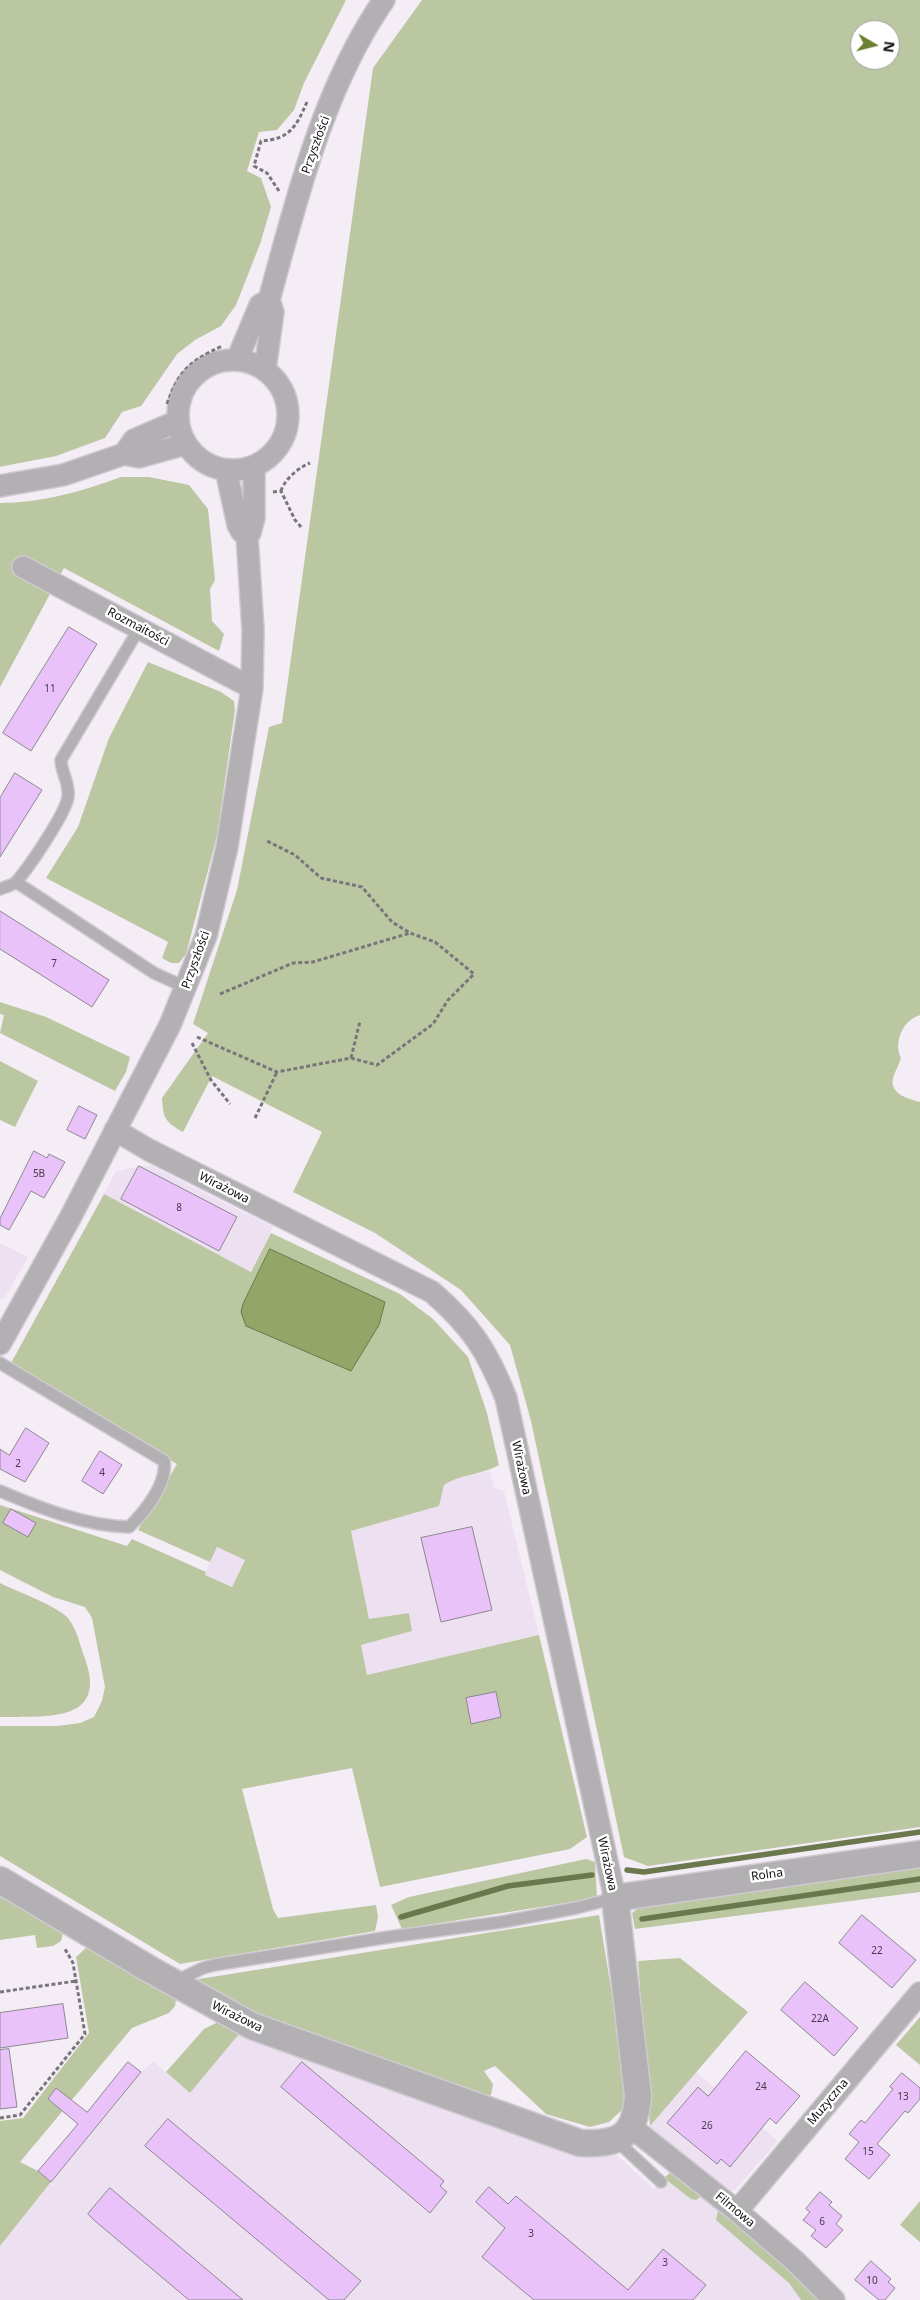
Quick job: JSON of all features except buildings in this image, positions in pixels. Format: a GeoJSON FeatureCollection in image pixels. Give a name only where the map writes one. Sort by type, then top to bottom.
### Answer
{"type":"FeatureCollection","features":[{"type":"Feature","properties":{"kind":"street","name":"Przyszłości"},"geometry":{"type":"LineString","coordinates":[[265,370],[273,312],[270,300],[318,136],[350,56],[368,23],[384,0]]}},
{"type":"Feature","properties":{"kind":"street","name":"Przyszłości"},"geometry":{"type":"LineString","coordinates":[[231,352],[260,305],[270,300]]}},
{"type":"Feature","properties":{"kind":"street"},"geometry":{"type":"LineString","coordinates":[[124,454],[134,440],[172,413],[196,374],[231,352],[265,370],[278,382],[284,394],[288,420],[282,441],[276,450],[254,466],[238,470],[226,470],[203,461],[186,444],[172,413]]}},
{"type":"Feature","properties":{"kind":"street"},"geometry":{"type":"LineString","coordinates":[[0,486],[63,475],[124,454],[138,457],[186,444]]}},
{"type":"Feature","properties":{"kind":"street","name":"Przyszłości"},"geometry":{"type":"LineString","coordinates":[[0,1344],[70,1218],[170,1025],[186,988],[216,902],[227,846],[252,688],[253,630],[247,535],[250,533],[254,518],[254,466]]}},
{"type":"Feature","properties":{"kind":"street","name":"Przyszłości"},"geometry":{"type":"LineString","coordinates":[[226,470],[238,525],[242,532],[247,535]]}},
{"type":"Feature","properties":{"kind":"street","name":"Rozmaitości"},"geometry":{"type":"LineString","coordinates":[[23,567],[140,627],[252,688]]}},
{"type":"Feature","properties":{"kind":"street","name":"Wirażowa"},"geometry":{"type":"LineString","coordinates":[[0,1880],[173,1982],[252,2026],[580,2144],[599,2144],[624,2134],[636,2114],[638,2096],[615,1898],[506,1398],[482,1347],[459,1316],[432,1292],[149,1150],[115,1130]]}},
{"type":"Feature","properties":{"kind":"street","name":"Rolna"},"geometry":{"type":"LineString","coordinates":[[615,1898],[920,1854]]}},
{"type":"Feature","properties":{"kind":"street","name":"Muzyczna"},"geometry":{"type":"LineString","coordinates":[[737,2211],[920,1993]]}},
{"type":"Feature","properties":{"kind":"street","name":"Filmowa"},"geometry":{"type":"LineString","coordinates":[[624,2134],[737,2211],[834,2300]]}},
{"type":"Feature","properties":{"kind":"lane"},"geometry":{"type":"LineString","coordinates":[[0,889],[16,882],[61,815],[68,798],[67,782],[60,766],[64,752],[140,627]]}},
{"type":"Feature","properties":{"kind":"lane"},"geometry":{"type":"LineString","coordinates":[[16,882],[154,972],[186,988]]}},
{"type":"Feature","properties":{"kind":"lane"},"geometry":{"type":"LineString","coordinates":[[0,1363],[164,1461],[165,1469],[163,1480],[139,1518],[129,1528],[108,1527],[64,1515],[0,1491]]}},
{"type":"Feature","properties":{"kind":"lane"},"geometry":{"type":"LineString","coordinates":[[173,1982],[195,1971],[214,1965],[389,1937],[502,1922],[599,1904],[615,1898]]}},
{"type":"Feature","properties":{"kind":"lane"},"geometry":{"type":"LineString","coordinates":[[624,2134],[661,2182]]}},
{"type":"Feature","properties":{"kind":"path"},"geometry":{"type":"LineString","coordinates":[[281,194],[276,182],[267,173],[254,166],[261,141],[275,140],[291,132],[309,96]]}},
{"type":"Feature","properties":{"kind":"path"},"geometry":{"type":"LineString","coordinates":[[172,413],[180,374],[190,364],[231,352]]}},
{"type":"Feature","properties":{"kind":"path"},"geometry":{"type":"LineString","coordinates":[[302,528],[295,520],[281,491],[282,485],[304,465],[310,463]]}},
{"type":"Feature","properties":{"kind":"path"},"geometry":{"type":"LineString","coordinates":[[267,492],[281,491]]}},
{"type":"Feature","properties":{"kind":"path"},"geometry":{"type":"LineString","coordinates":[[197,1037],[277,1072],[351,1058],[377,1065],[433,1024],[448,1000],[474,974],[435,942],[410,933],[392,922],[362,888],[322,878],[295,855],[267,841]]}},
{"type":"Feature","properties":{"kind":"path"},"geometry":{"type":"LineString","coordinates":[[220,994],[293,963],[313,962],[410,933]]}},
{"type":"Feature","properties":{"kind":"path"},"geometry":{"type":"LineString","coordinates":[[351,1058],[360,1021]]}},
{"type":"Feature","properties":{"kind":"path"},"geometry":{"type":"LineString","coordinates":[[192,1043],[211,1080],[230,1104]]}},
{"type":"Feature","properties":{"kind":"path"},"geometry":{"type":"LineString","coordinates":[[256,1118],[277,1072]]}},
{"type":"Feature","properties":{"kind":"path"},"geometry":{"type":"LineString","coordinates":[[0,2118],[20,2115],[85,2034],[73,1963],[65,1949]]}},
{"type":"Feature","properties":{"kind":"path"},"geometry":{"type":"LineString","coordinates":[[0,1992],[76,1981]]}},
{"type":"Feature","properties":{"kind":"shaded area"},"geometry":{"type":"Polygon","coordinates":[[[0,0],[346,0],[304,83],[294,110],[277,130],[259,132],[247,171],[261,178],[271,207],[260,244],[236,305],[221,326],[195,340],[177,354],[141,406],[122,412],[105,438],[56,456],[0,467],[0,0]]]}},
{"type":"Feature","properties":{"kind":"shaded area"},"geometry":{"type":"Polygon","coordinates":[[[422,0],[920,0],[920,1015],[909,1022],[901,1032],[898,1045],[901,1058],[893,1078],[893,1084],[894,1088],[901,1095],[920,1102],[920,1827],[648,1866],[624,1857],[531,1421],[510,1345],[461,1290],[375,1233],[293,1192],[322,1132],[212,1076],[183,1132],[166,1119],[162,1098],[208,1033],[193,1024],[237,890],[269,727],[282,723],[373,68],[422,0]]]}},
{"type":"Feature","properties":{"kind":"shaded area"},"geometry":{"type":"Polygon","coordinates":[[[121,477],[149,477],[189,485],[208,509],[215,580],[210,589],[212,621],[224,634],[219,651],[64,568],[0,687],[0,503],[31,501],[62,495],[121,477]]]}},
{"type":"Feature","properties":{"kind":"shaded area"},"geometry":{"type":"Polygon","coordinates":[[[148,662],[221,692],[234,701],[235,710],[217,836],[186,954],[179,963],[171,963],[162,958],[168,942],[46,878],[78,827],[109,738],[148,662]]]}},
{"type":"Feature","properties":{"kind":"shaded area"},"geometry":{"type":"Polygon","coordinates":[[[0,1002],[46,1017],[130,1057],[126,1072],[115,1091],[0,1033],[4,1015],[0,1014],[0,1002]]]}},
{"type":"Feature","properties":{"kind":"shaded area"},"geometry":{"type":"Polygon","coordinates":[[[0,1061],[38,1081],[15,1127],[0,1120],[0,1061]]]}},
{"type":"Feature","properties":{"kind":"shaded area"},"geometry":{"type":"Polygon","coordinates":[[[139,1166],[151,1166],[273,1227],[251,1272],[104,1194],[115,1172],[139,1166]]]}},
{"type":"Feature","properties":{"kind":"shaded area"},"geometry":{"type":"Polygon","coordinates":[[[104,1194],[251,1272],[271,1233],[400,1294],[433,1319],[468,1357],[487,1413],[499,1465],[450,1481],[444,1485],[439,1506],[351,1531],[369,1619],[409,1613],[412,1631],[361,1645],[367,1675],[539,1635],[587,1837],[570,1849],[380,1887],[352,1768],[242,1789],[273,1909],[278,1918],[376,1905],[378,1917],[375,1931],[180,1964],[0,1856],[0,1726],[57,1726],[80,1723],[94,1717],[102,1701],[105,1687],[92,1618],[85,1607],[53,1597],[0,1570],[0,1505],[127,1546],[132,1539],[206,1572],[205,1575],[232,1587],[245,1560],[217,1547],[210,1562],[138,1530],[177,1464],[132,1439],[11,1363],[104,1194]]]}},
{"type":"Feature","properties":{"kind":"shaded area"},"geometry":{"type":"Polygon","coordinates":[[[0,1243],[28,1257],[6,1296],[0,1300],[0,1243]]]}},
{"type":"Feature","properties":{"kind":"shaded area"},"geometry":{"type":"Polygon","coordinates":[[[270,1249],[385,1302],[379,1325],[351,1371],[246,1326],[241,1312],[243,1304],[270,1249]]]}},
{"type":"Feature","properties":{"kind":"shaded area"},"geometry":{"type":"Polygon","coordinates":[[[490,1471],[494,1488],[504,1491],[539,1635],[367,1676],[361,1645],[412,1631],[408,1613],[369,1620],[351,1531],[439,1506],[444,1485],[452,1479],[490,1471]]]}},
{"type":"Feature","properties":{"kind":"shaded area"},"geometry":{"type":"Polygon","coordinates":[[[217,1547],[245,1559],[232,1587],[204,1575],[217,1547]]]}},
{"type":"Feature","properties":{"kind":"shaded area"},"geometry":{"type":"Polygon","coordinates":[[[0,1583],[47,1604],[62,1613],[70,1621],[78,1638],[90,1678],[88,1694],[81,1705],[69,1712],[54,1715],[0,1717],[0,1583]]]}},
{"type":"Feature","properties":{"kind":"shaded area"},"geometry":{"type":"Polygon","coordinates":[[[586,1859],[595,1862],[597,1898],[402,1929],[391,1905],[409,1897],[586,1859]]]}},
{"type":"Feature","properties":{"kind":"shaded area"},"geometry":{"type":"Polygon","coordinates":[[[920,1862],[920,1892],[635,1929],[632,1913],[644,1904],[920,1862]]]}},
{"type":"Feature","properties":{"kind":"shaded area"},"geometry":{"type":"Polygon","coordinates":[[[0,1896],[64,1929],[61,1941],[53,1946],[37,1948],[35,1935],[0,1940],[0,1896]]]}},
{"type":"Feature","properties":{"kind":"shaded area"},"geometry":{"type":"Polygon","coordinates":[[[599,1915],[626,2081],[625,2107],[609,2122],[590,2127],[546,2114],[495,2066],[484,2071],[493,2084],[491,2095],[481,2096],[239,2006],[193,1980],[599,1915]]]}},
{"type":"Feature","properties":{"kind":"shaded area"},"geometry":{"type":"Polygon","coordinates":[[[87,1947],[176,1999],[175,2006],[169,2013],[132,2028],[20,2162],[38,2171],[51,2182],[0,2246],[0,2121],[23,2118],[89,2033],[76,1957],[87,1947]]]}},
{"type":"Feature","properties":{"kind":"shaded area"},"geometry":{"type":"Polygon","coordinates":[[[680,1958],[748,2012],[650,2126],[638,1961],[680,1958]]]}},
{"type":"Feature","properties":{"kind":"shaded area"},"geometry":{"type":"Polygon","coordinates":[[[920,2017],[920,2065],[896,2045],[920,2017]]]}},
{"type":"Feature","properties":{"kind":"shaded area"},"geometry":{"type":"Polygon","coordinates":[[[218,2022],[239,2034],[190,2093],[166,2072],[204,2029],[218,2022]]]}},
{"type":"Feature","properties":{"kind":"shaded area"},"geometry":{"type":"Polygon","coordinates":[[[239,2034],[618,2156],[654,2189],[672,2171],[730,2216],[801,2300],[0,2300],[0,2246],[141,2072],[153,2061],[190,2093],[239,2034]]]}},
{"type":"Feature","properties":{"kind":"shaded area"},"geometry":{"type":"Polygon","coordinates":[[[696,2072],[778,2141],[734,2191],[723,2191],[649,2130],[650,2126],[696,2072]]]}},
{"type":"Feature","properties":{"kind":"shaded area"},"geometry":{"type":"Polygon","coordinates":[[[672,2171],[703,2195],[696,2200],[691,2199],[664,2178],[672,2171]]]}},
{"type":"Feature","properties":{"kind":"shaded area"},"geometry":{"type":"Polygon","coordinates":[[[920,2201],[920,2242],[900,2225],[920,2201]]]}},
{"type":"Feature","properties":{"kind":"shaded area"},"geometry":{"type":"Polygon","coordinates":[[[719,2207],[788,2262],[821,2300],[801,2300],[789,2283],[716,2220],[719,2207]]]}},
{"type":"Feature","properties":{"kind":"waterway"},"geometry":{"type":"LineString","coordinates":[[627,1870],[644,1872],[920,1832]]}},
{"type":"Feature","properties":{"kind":"waterway"},"geometry":{"type":"LineString","coordinates":[[401,1917],[508,1886],[592,1875]]}},
{"type":"Feature","properties":{"kind":"waterway"},"geometry":{"type":"LineString","coordinates":[[642,1919],[920,1879]]}}]}
